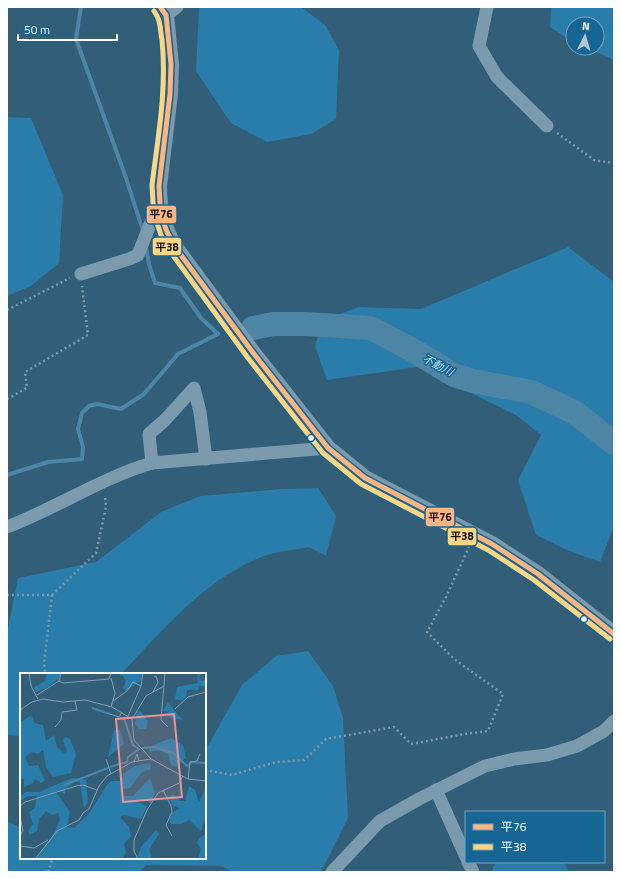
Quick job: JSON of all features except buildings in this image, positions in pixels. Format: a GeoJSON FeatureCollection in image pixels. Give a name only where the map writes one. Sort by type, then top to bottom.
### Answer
{"type":"FeatureCollection","features":[{"type":"Feature","properties":{"kind":"street"},"geometry":{"type":"LineString","coordinates":[[487,7],[479,46],[497,77],[547,126]]}},
{"type":"Feature","properties":{"kind":"street"},"geometry":{"type":"LineString","coordinates":[[168,10],[171,64],[170,94],[159,186],[159,200],[161,215],[167,233],[175,247],[254,354],[328,448],[365,478],[492,544],[538,574],[614,634]]}},
{"type":"Feature","properties":{"kind":"street"},"geometry":{"type":"LineString","coordinates":[[81,274],[130,259],[138,255],[151,222],[161,215]]}},
{"type":"Feature","properties":{"kind":"street"},"geometry":{"type":"LineString","coordinates":[[152,463],[149,434],[165,420],[194,388],[200,412],[206,459]]}},
{"type":"Feature","properties":{"kind":"street"},"geometry":{"type":"LineString","coordinates":[[7,527],[68,500],[129,470],[152,463],[328,448]]}},
{"type":"Feature","properties":{"kind":"street"},"geometry":{"type":"LineString","coordinates":[[332,872],[380,821],[436,790],[485,766],[547,755],[577,746],[604,731],[614,721]]}},
{"type":"Feature","properties":{"kind":"street"},"geometry":{"type":"LineString","coordinates":[[436,790],[465,855]]}},
{"type":"Feature","properties":{"kind":"path"},"geometry":{"type":"LineString","coordinates":[[547,126],[594,160],[614,163]]}},
{"type":"Feature","properties":{"kind":"path"},"geometry":{"type":"LineString","coordinates":[[7,310],[48,288],[73,276],[81,274],[88,335],[25,372],[26,388],[7,399]]}},
{"type":"Feature","properties":{"kind":"path"},"geometry":{"type":"LineString","coordinates":[[45,673],[44,663],[52,595],[96,553],[106,507],[103,482]]}},
{"type":"Feature","properties":{"kind":"path"},"geometry":{"type":"LineString","coordinates":[[206,770],[232,774],[276,762],[304,760],[326,739],[394,727],[411,744],[488,731],[503,694],[454,659],[427,632],[446,597],[474,535]]}},
{"type":"Feature","properties":{"kind":"path"},"geometry":{"type":"LineString","coordinates":[[7,595],[52,595]]}},
{"type":"Feature","properties":{"kind":"path"},"geometry":{"type":"LineString","coordinates":[[48,872],[53,859]]}},
{"type":"Feature","properties":{"kind":"shaded area"},"geometry":{"type":"Polygon","coordinates":[[[199,7],[301,7],[325,25],[339,50],[336,119],[311,134],[267,142],[231,123],[196,71],[199,7]]]}},
{"type":"Feature","properties":{"kind":"shaded area"},"geometry":{"type":"Polygon","coordinates":[[[551,7],[614,7],[614,60],[605,56],[605,16],[565,16],[565,37],[550,27],[551,7]]]}},
{"type":"Feature","properties":{"kind":"shaded area"},"geometry":{"type":"Polygon","coordinates":[[[7,117],[31,118],[63,195],[59,263],[31,286],[7,296],[7,117]]]}},
{"type":"Feature","properties":{"kind":"shaded area"},"geometry":{"type":"Polygon","coordinates":[[[568,247],[614,282],[614,526],[600,562],[567,550],[536,535],[518,480],[541,435],[516,415],[417,367],[327,380],[315,346],[324,320],[359,307],[421,309],[568,247]]]}},
{"type":"Feature","properties":{"kind":"shaded area"},"geometry":{"type":"Polygon","coordinates":[[[318,488],[336,516],[326,556],[309,547],[269,554],[243,566],[223,578],[186,607],[122,673],[20,673],[20,736],[7,735],[7,633],[18,578],[96,562],[161,512],[201,496],[282,489],[318,488]]]}},
{"type":"Feature","properties":{"kind":"shaded area"},"geometry":{"type":"Polygon","coordinates":[[[308,651],[333,686],[343,718],[348,818],[321,872],[232,872],[222,866],[147,865],[138,872],[7,872],[7,821],[20,828],[20,859],[206,859],[206,749],[242,685],[276,656],[308,651]]]}},
{"type":"Feature","properties":{"kind":"shaded area"},"geometry":{"type":"Polygon","coordinates":[[[496,863],[564,863],[569,872],[493,872],[493,867],[496,863]]]}},
{"type":"Feature","properties":{"kind":"waterway"},"geometry":{"type":"LineString","coordinates":[[81,7],[76,39],[126,178],[143,231]]}},
{"type":"Feature","properties":{"kind":"waterway"},"geometry":{"type":"LineString","coordinates":[[7,475],[48,462],[82,459],[83,447],[78,429],[82,413],[89,406],[97,404],[121,409],[144,394],[178,354],[218,334],[201,318],[180,288],[155,283],[149,264],[146,247]]}},
{"type":"Feature","properties":{"kind":"waterway","name":"不動川"},"geometry":{"type":"LineString","coordinates":[[253,328],[273,324],[306,324],[371,328],[416,352],[454,375],[473,381],[531,392],[574,412],[614,443]]}},
{"type":"Feature","properties":{"kind":"transit line","name":"平76"},"geometry":{"type":"LineString","coordinates":[[160,7],[166,15],[171,64],[170,94],[159,186],[160,203],[162,218],[175,247],[254,354],[328,448],[365,478],[492,544],[538,574],[614,634]]}},
{"type":"Feature","properties":{"kind":"transit line","name":"平38"},"geometry":{"type":"LineString","coordinates":[[154,11],[159,21],[162,40],[163,95],[152,185],[153,203],[156,220],[161,235],[169,250],[248,358],[323,453],[361,484],[488,550],[534,580],[610,639]]}}]}
